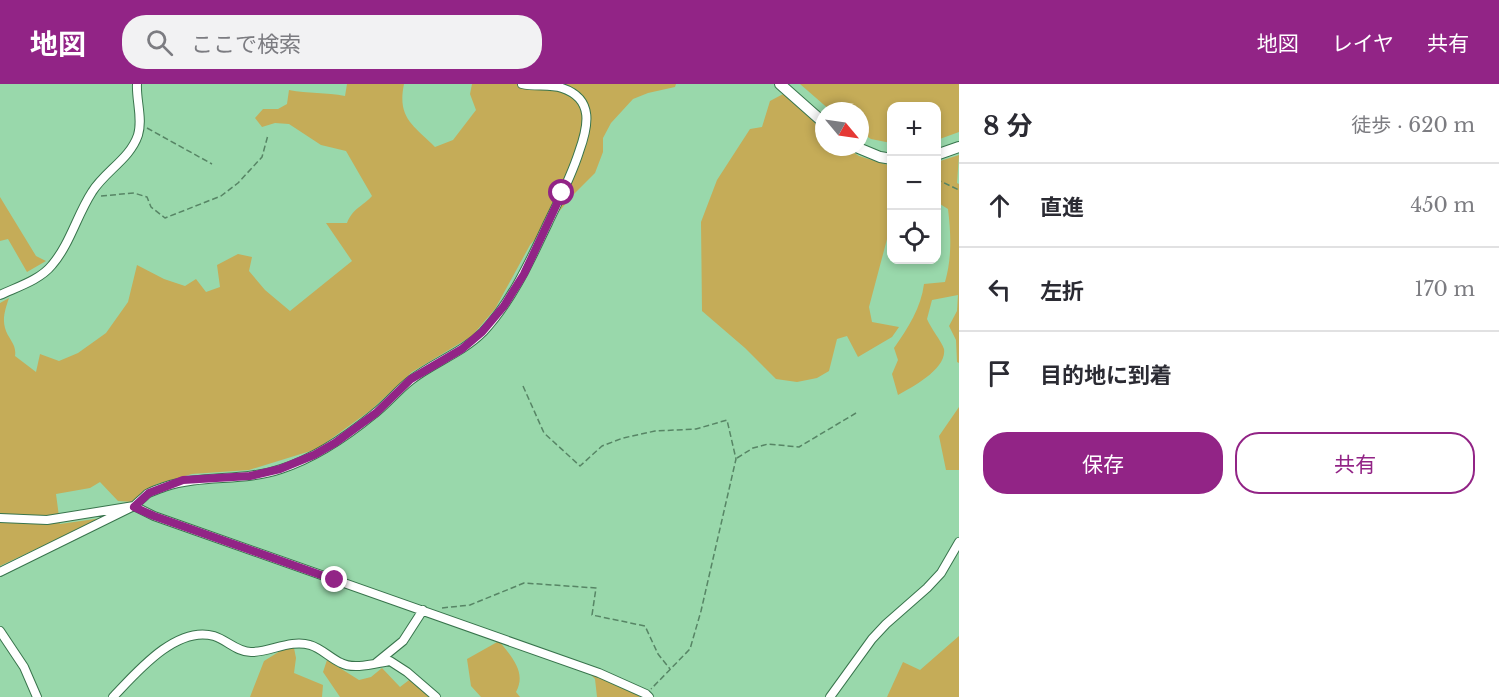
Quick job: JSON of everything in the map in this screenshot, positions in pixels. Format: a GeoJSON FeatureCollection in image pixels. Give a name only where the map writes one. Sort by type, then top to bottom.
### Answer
{"type":"FeatureCollection","features":[{"type":"Feature","properties":{"kind":"main road"},"geometry":{"type":"LineString","coordinates":[[780,84],[815,115]]}},
{"type":"Feature","properties":{"kind":"main road"},"geometry":{"type":"LineString","coordinates":[[941,153],[959,147]]}},
{"type":"Feature","properties":{"kind":"main road"},"geometry":{"type":"LineString","coordinates":[[869,152],[887,158]]}},
{"type":"Feature","properties":{"kind":"street"},"geometry":{"type":"LineString","coordinates":[[0,295],[29,281],[52,266],[90,196],[129,153],[140,124],[137,84]]}},
{"type":"Feature","properties":{"kind":"street"},"geometry":{"type":"LineString","coordinates":[[0,572],[134,507],[149,493],[183,480],[250,476],[280,469],[314,455],[335,443],[376,413],[411,379],[462,349],[482,332],[504,306],[524,274],[575,165],[587,131],[585,107],[579,97],[562,87],[534,87],[522,84]]}},
{"type":"Feature","properties":{"kind":"street"},"geometry":{"type":"LineString","coordinates":[[0,518],[47,520],[134,507],[616,679],[647,695]]}},
{"type":"Feature","properties":{"kind":"street"},"geometry":{"type":"LineString","coordinates":[[830,697],[879,631],[941,573],[959,542]]}},
{"type":"Feature","properties":{"kind":"street"},"geometry":{"type":"LineString","coordinates":[[376,663],[403,641],[423,610]]}},
{"type":"Feature","properties":{"kind":"street"},"geometry":{"type":"LineString","coordinates":[[0,631],[24,668],[37,697]]}},
{"type":"Feature","properties":{"kind":"street"},"geometry":{"type":"LineString","coordinates":[[113,697],[139,669],[158,653],[177,641],[198,635],[213,636],[245,652],[293,644],[309,644],[350,666],[390,661],[407,672],[436,697]]}},
{"type":"Feature","properties":{"kind":"street"},"geometry":{"type":"LineString","coordinates":[[634,697],[647,695]]}},
{"type":"Feature","properties":{"kind":"path"},"geometry":{"type":"LineString","coordinates":[[140,124],[212,164]]}},
{"type":"Feature","properties":{"kind":"path"},"geometry":{"type":"LineString","coordinates":[[90,196],[110,197],[134,193],[147,197],[151,207],[165,218],[221,196],[238,183],[262,157],[268,135]]}},
{"type":"Feature","properties":{"kind":"path"},"geometry":{"type":"LineString","coordinates":[[941,181],[959,190]]}},
{"type":"Feature","properties":{"kind":"path"},"geometry":{"type":"LineString","coordinates":[[523,386],[544,433],[580,466],[602,446],[623,438],[655,431],[696,429],[728,420],[736,459],[702,611],[690,649],[647,695]]}},
{"type":"Feature","properties":{"kind":"path"},"geometry":{"type":"LineString","coordinates":[[736,459],[753,448],[768,444],[799,447],[856,412]]}},
{"type":"Feature","properties":{"kind":"path"},"geometry":{"type":"LineString","coordinates":[[423,610],[470,605],[524,583],[596,588],[592,615],[645,627],[658,654],[670,669]]}},
{"type":"Feature","properties":{"kind":"shaded area"},"geometry":{"type":"Polygon","coordinates":[[[347,84],[404,84],[402,96],[405,113],[414,126],[435,147],[453,140],[476,110],[470,94],[472,84],[676,84],[675,87],[633,99],[611,123],[603,138],[603,152],[595,173],[530,245],[495,309],[472,336],[412,372],[371,410],[317,449],[249,470],[192,474],[157,484],[143,492],[133,502],[118,501],[100,482],[90,488],[56,494],[60,524],[102,518],[0,566],[0,303],[9,298],[4,324],[14,345],[15,356],[36,372],[40,354],[59,361],[78,353],[106,333],[128,302],[137,265],[164,279],[185,286],[196,279],[206,292],[220,287],[217,265],[238,254],[252,257],[249,271],[265,290],[290,311],[352,261],[326,223],[347,223],[355,211],[372,196],[346,151],[321,145],[289,124],[275,123],[262,127],[255,118],[263,109],[278,109],[287,104],[289,90],[345,96],[347,84]]]}},
{"type":"Feature","properties":{"kind":"shaded area"},"geometry":{"type":"Polygon","coordinates":[[[800,84],[959,84],[959,132],[941,139],[941,102],[887,102],[887,142],[869,138],[869,102],[821,102],[800,84]]]}},
{"type":"Feature","properties":{"kind":"shaded area"},"geometry":{"type":"Polygon","coordinates":[[[785,93],[815,123],[815,156],[859,156],[887,165],[887,239],[869,307],[872,322],[899,327],[892,337],[858,357],[847,336],[837,339],[829,371],[817,378],[797,382],[776,379],[745,348],[702,311],[701,222],[717,180],[750,129],[762,127],[770,101],[785,93]]]}},
{"type":"Feature","properties":{"kind":"shaded area"},"geometry":{"type":"Polygon","coordinates":[[[959,155],[957,183],[959,184],[959,363],[957,362],[956,340],[949,326],[957,311],[958,295],[932,300],[927,319],[943,346],[943,356],[940,364],[934,370],[898,395],[892,374],[898,360],[894,348],[917,310],[924,284],[945,282],[949,264],[948,209],[941,205],[941,161],[959,155]]]}},
{"type":"Feature","properties":{"kind":"shaded area"},"geometry":{"type":"Polygon","coordinates":[[[0,197],[36,256],[46,261],[27,272],[8,239],[0,241],[0,197]]]}},
{"type":"Feature","properties":{"kind":"shaded area"},"geometry":{"type":"Polygon","coordinates":[[[959,407],[959,470],[946,470],[939,436],[959,407]]]}},
{"type":"Feature","properties":{"kind":"shaded area"},"geometry":{"type":"Polygon","coordinates":[[[959,636],[959,697],[887,697],[903,662],[920,670],[959,636]]]}},
{"type":"Feature","properties":{"kind":"shaded area"},"geometry":{"type":"Polygon","coordinates":[[[499,641],[513,658],[519,671],[519,685],[516,692],[520,697],[481,697],[471,686],[467,659],[499,641]]]}},
{"type":"Feature","properties":{"kind":"shaded area"},"geometry":{"type":"Polygon","coordinates":[[[293,643],[296,658],[294,673],[323,685],[322,697],[250,697],[264,661],[293,643]]]}},
{"type":"Feature","properties":{"kind":"shaded area"},"geometry":{"type":"Polygon","coordinates":[[[327,660],[359,680],[371,677],[382,668],[400,687],[413,677],[432,697],[340,697],[323,672],[327,660]]]}},
{"type":"Feature","properties":{"kind":"shaded area"},"geometry":{"type":"Polygon","coordinates":[[[587,671],[633,690],[640,697],[597,697],[595,679],[587,671]]]}},
{"type":"Feature","properties":{"kind":"route"},"geometry":{"type":"LineString","coordinates":[[335,580],[134,507],[149,493],[183,480],[250,476],[280,469],[314,455],[335,443],[376,413],[411,379],[462,349],[482,332],[504,306],[524,274],[562,193]]}}]}
